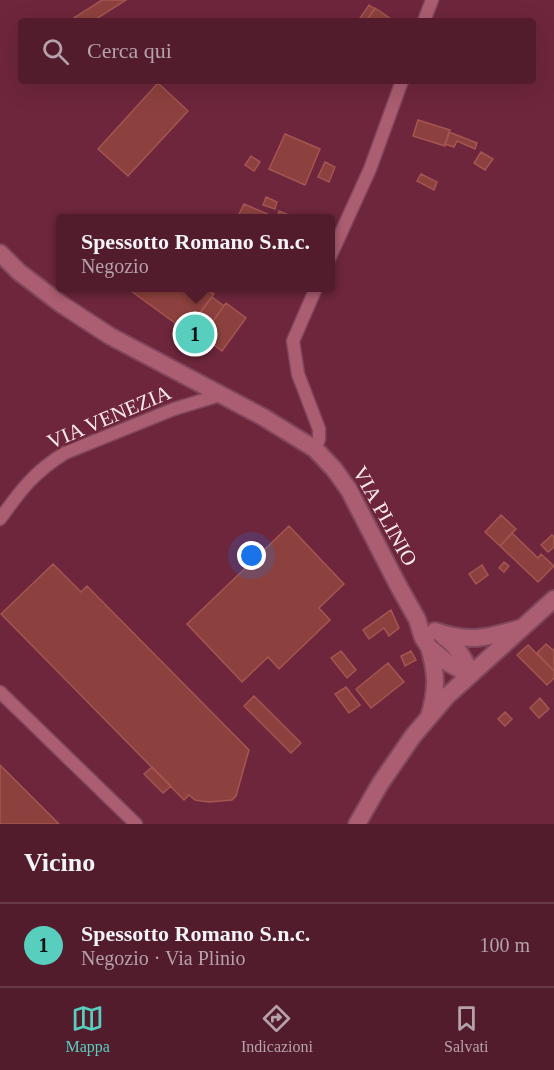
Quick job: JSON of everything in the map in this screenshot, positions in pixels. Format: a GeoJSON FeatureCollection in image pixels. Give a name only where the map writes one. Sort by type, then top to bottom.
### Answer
{"type":"FeatureCollection","features":[{"type":"Feature","properties":{"kind":"street"},"geometry":{"type":"LineString","coordinates":[[425,18],[432,0]]}},
{"type":"Feature","properties":{"kind":"street"},"geometry":{"type":"LineString","coordinates":[[335,246],[370,169],[401,84]]}},
{"type":"Feature","properties":{"kind":"street","name":"VIA PLINIO"},"geometry":{"type":"LineString","coordinates":[[0,253],[19,272],[110,336],[263,417],[315,449],[334,469],[349,490],[417,619],[423,638],[429,647],[448,663],[471,674]]}},
{"type":"Feature","properties":{"kind":"street"},"geometry":{"type":"LineString","coordinates":[[314,292],[293,341],[298,374],[320,429],[315,449]]}},
{"type":"Feature","properties":{"kind":"street","name":"VIA VENEZIA"},"geometry":{"type":"LineString","coordinates":[[0,519],[18,493],[36,473],[65,453],[174,409],[220,395]]}},
{"type":"Feature","properties":{"kind":"street"},"geometry":{"type":"LineString","coordinates":[[344,824],[360,818],[412,736],[447,696],[554,599]]}},
{"type":"Feature","properties":{"kind":"street","name":"VIA PLINIO"},"geometry":{"type":"LineString","coordinates":[[417,619],[452,643],[460,652],[471,674]]}},
{"type":"Feature","properties":{"kind":"street"},"geometry":{"type":"LineString","coordinates":[[435,631],[454,637],[472,639],[485,638],[521,628]]}},
{"type":"Feature","properties":{"kind":"street"},"geometry":{"type":"LineString","coordinates":[[429,647],[436,680],[435,697],[429,717]]}},
{"type":"Feature","properties":{"kind":"street"},"geometry":{"type":"LineString","coordinates":[[0,692],[135,824]]}},
{"type":"Feature","properties":{"kind":"building"},"geometry":{"type":"Polygon","coordinates":[[[102,0],[126,0],[98,18],[74,18],[102,0]]]}},
{"type":"Feature","properties":{"kind":"building"},"geometry":{"type":"Polygon","coordinates":[[[369,5],[375,9],[368,18],[360,18],[369,5]]]}},
{"type":"Feature","properties":{"kind":"building"},"geometry":{"type":"Polygon","coordinates":[[[375,8],[390,18],[368,18],[375,8]]]}},
{"type":"Feature","properties":{"kind":"building"},"geometry":{"type":"Polygon","coordinates":[[[157,84],[188,111],[128,176],[98,149],[157,84]]]}},
{"type":"Feature","properties":{"kind":"building"},"geometry":{"type":"Polygon","coordinates":[[[418,120],[450,130],[445,146],[413,136],[418,120]]]}},
{"type":"Feature","properties":{"kind":"building"},"geometry":{"type":"Polygon","coordinates":[[[449,132],[477,143],[475,149],[457,141],[454,147],[445,144],[449,132]]]}},
{"type":"Feature","properties":{"kind":"building"},"geometry":{"type":"Polygon","coordinates":[[[285,134],[320,149],[305,185],[269,169],[285,134]]]}},
{"type":"Feature","properties":{"kind":"building"},"geometry":{"type":"Polygon","coordinates":[[[481,152],[493,159],[485,170],[474,163],[481,152]]]}},
{"type":"Feature","properties":{"kind":"building"},"geometry":{"type":"Polygon","coordinates":[[[251,156],[260,162],[254,171],[245,165],[251,156]]]}},
{"type":"Feature","properties":{"kind":"building"},"geometry":{"type":"Polygon","coordinates":[[[325,162],[335,167],[329,182],[318,177],[325,162]]]}},
{"type":"Feature","properties":{"kind":"building"},"geometry":{"type":"Polygon","coordinates":[[[421,174],[437,182],[434,190],[417,181],[421,174]]]}},
{"type":"Feature","properties":{"kind":"building"},"geometry":{"type":"Polygon","coordinates":[[[266,197],[277,202],[275,209],[263,205],[266,197]]]}},
{"type":"Feature","properties":{"kind":"building"},"geometry":{"type":"Polygon","coordinates":[[[244,204],[268,214],[239,214],[244,204]]]}},
{"type":"Feature","properties":{"kind":"building"},"geometry":{"type":"Polygon","coordinates":[[[132,292],[211,292],[214,294],[186,331],[132,292]]]}},
{"type":"Feature","properties":{"kind":"building"},"geometry":{"type":"Polygon","coordinates":[[[212,297],[224,306],[204,334],[192,324],[212,297]]]}},
{"type":"Feature","properties":{"kind":"building"},"geometry":{"type":"Polygon","coordinates":[[[226,303],[246,318],[222,351],[202,336],[226,303]]]}},
{"type":"Feature","properties":{"kind":"building"},"geometry":{"type":"Polygon","coordinates":[[[501,515],[516,529],[500,546],[485,532],[501,515]]]}},
{"type":"Feature","properties":{"kind":"building"},"geometry":{"type":"Polygon","coordinates":[[[289,526],[344,584],[319,608],[330,620],[279,669],[268,657],[242,682],[187,624],[289,526]]]}},
{"type":"Feature","properties":{"kind":"building"},"geometry":{"type":"Polygon","coordinates":[[[512,533],[538,558],[541,554],[554,566],[538,582],[500,546],[512,533]]]}},
{"type":"Feature","properties":{"kind":"building"},"geometry":{"type":"Polygon","coordinates":[[[552,535],[554,547],[548,552],[541,545],[552,535]]]}},
{"type":"Feature","properties":{"kind":"building"},"geometry":{"type":"Polygon","coordinates":[[[504,562],[509,566],[504,572],[499,568],[504,562]]]}},
{"type":"Feature","properties":{"kind":"building"},"geometry":{"type":"Polygon","coordinates":[[[53,564],[81,592],[87,586],[249,750],[236,796],[232,800],[209,802],[195,800],[189,795],[184,800],[1,614],[53,564]]]}},
{"type":"Feature","properties":{"kind":"building"},"geometry":{"type":"Polygon","coordinates":[[[482,565],[488,575],[476,584],[469,574],[482,565]]]}},
{"type":"Feature","properties":{"kind":"building"},"geometry":{"type":"Polygon","coordinates":[[[391,610],[399,628],[389,636],[384,628],[369,639],[363,630],[391,610]]]}},
{"type":"Feature","properties":{"kind":"building"},"geometry":{"type":"Polygon","coordinates":[[[546,644],[554,649],[554,671],[537,653],[546,644]]]}},
{"type":"Feature","properties":{"kind":"building"},"geometry":{"type":"Polygon","coordinates":[[[528,645],[554,671],[554,678],[547,685],[517,655],[528,645]]]}},
{"type":"Feature","properties":{"kind":"building"},"geometry":{"type":"Polygon","coordinates":[[[341,651],[356,670],[347,678],[331,658],[341,651]]]}},
{"type":"Feature","properties":{"kind":"building"},"geometry":{"type":"Polygon","coordinates":[[[411,651],[416,660],[405,666],[401,656],[411,651]]]}},
{"type":"Feature","properties":{"kind":"building"},"geometry":{"type":"Polygon","coordinates":[[[388,663],[404,682],[371,708],[356,689],[388,663]]]}},
{"type":"Feature","properties":{"kind":"building"},"geometry":{"type":"Polygon","coordinates":[[[346,687],[360,705],[349,713],[335,694],[346,687]]]}},
{"type":"Feature","properties":{"kind":"building"},"geometry":{"type":"Polygon","coordinates":[[[254,696],[301,743],[291,753],[244,706],[254,696]]]}},
{"type":"Feature","properties":{"kind":"building"},"geometry":{"type":"Polygon","coordinates":[[[540,698],[549,709],[539,718],[530,708],[540,698]]]}},
{"type":"Feature","properties":{"kind":"building"},"geometry":{"type":"Polygon","coordinates":[[[505,712],[512,719],[505,726],[498,719],[505,712]]]}},
{"type":"Feature","properties":{"kind":"building"},"geometry":{"type":"Polygon","coordinates":[[[0,765],[59,824],[0,824],[0,765]]]}},
{"type":"Feature","properties":{"kind":"building"},"geometry":{"type":"Polygon","coordinates":[[[152,767],[171,786],[163,793],[144,774],[152,767]]]}},
{"type":"Feature","properties":{"kind":"place","name":"Spessotto Romano S.n.c."},"geometry":{"type":"Point","coordinates":[195,334]}}]}
